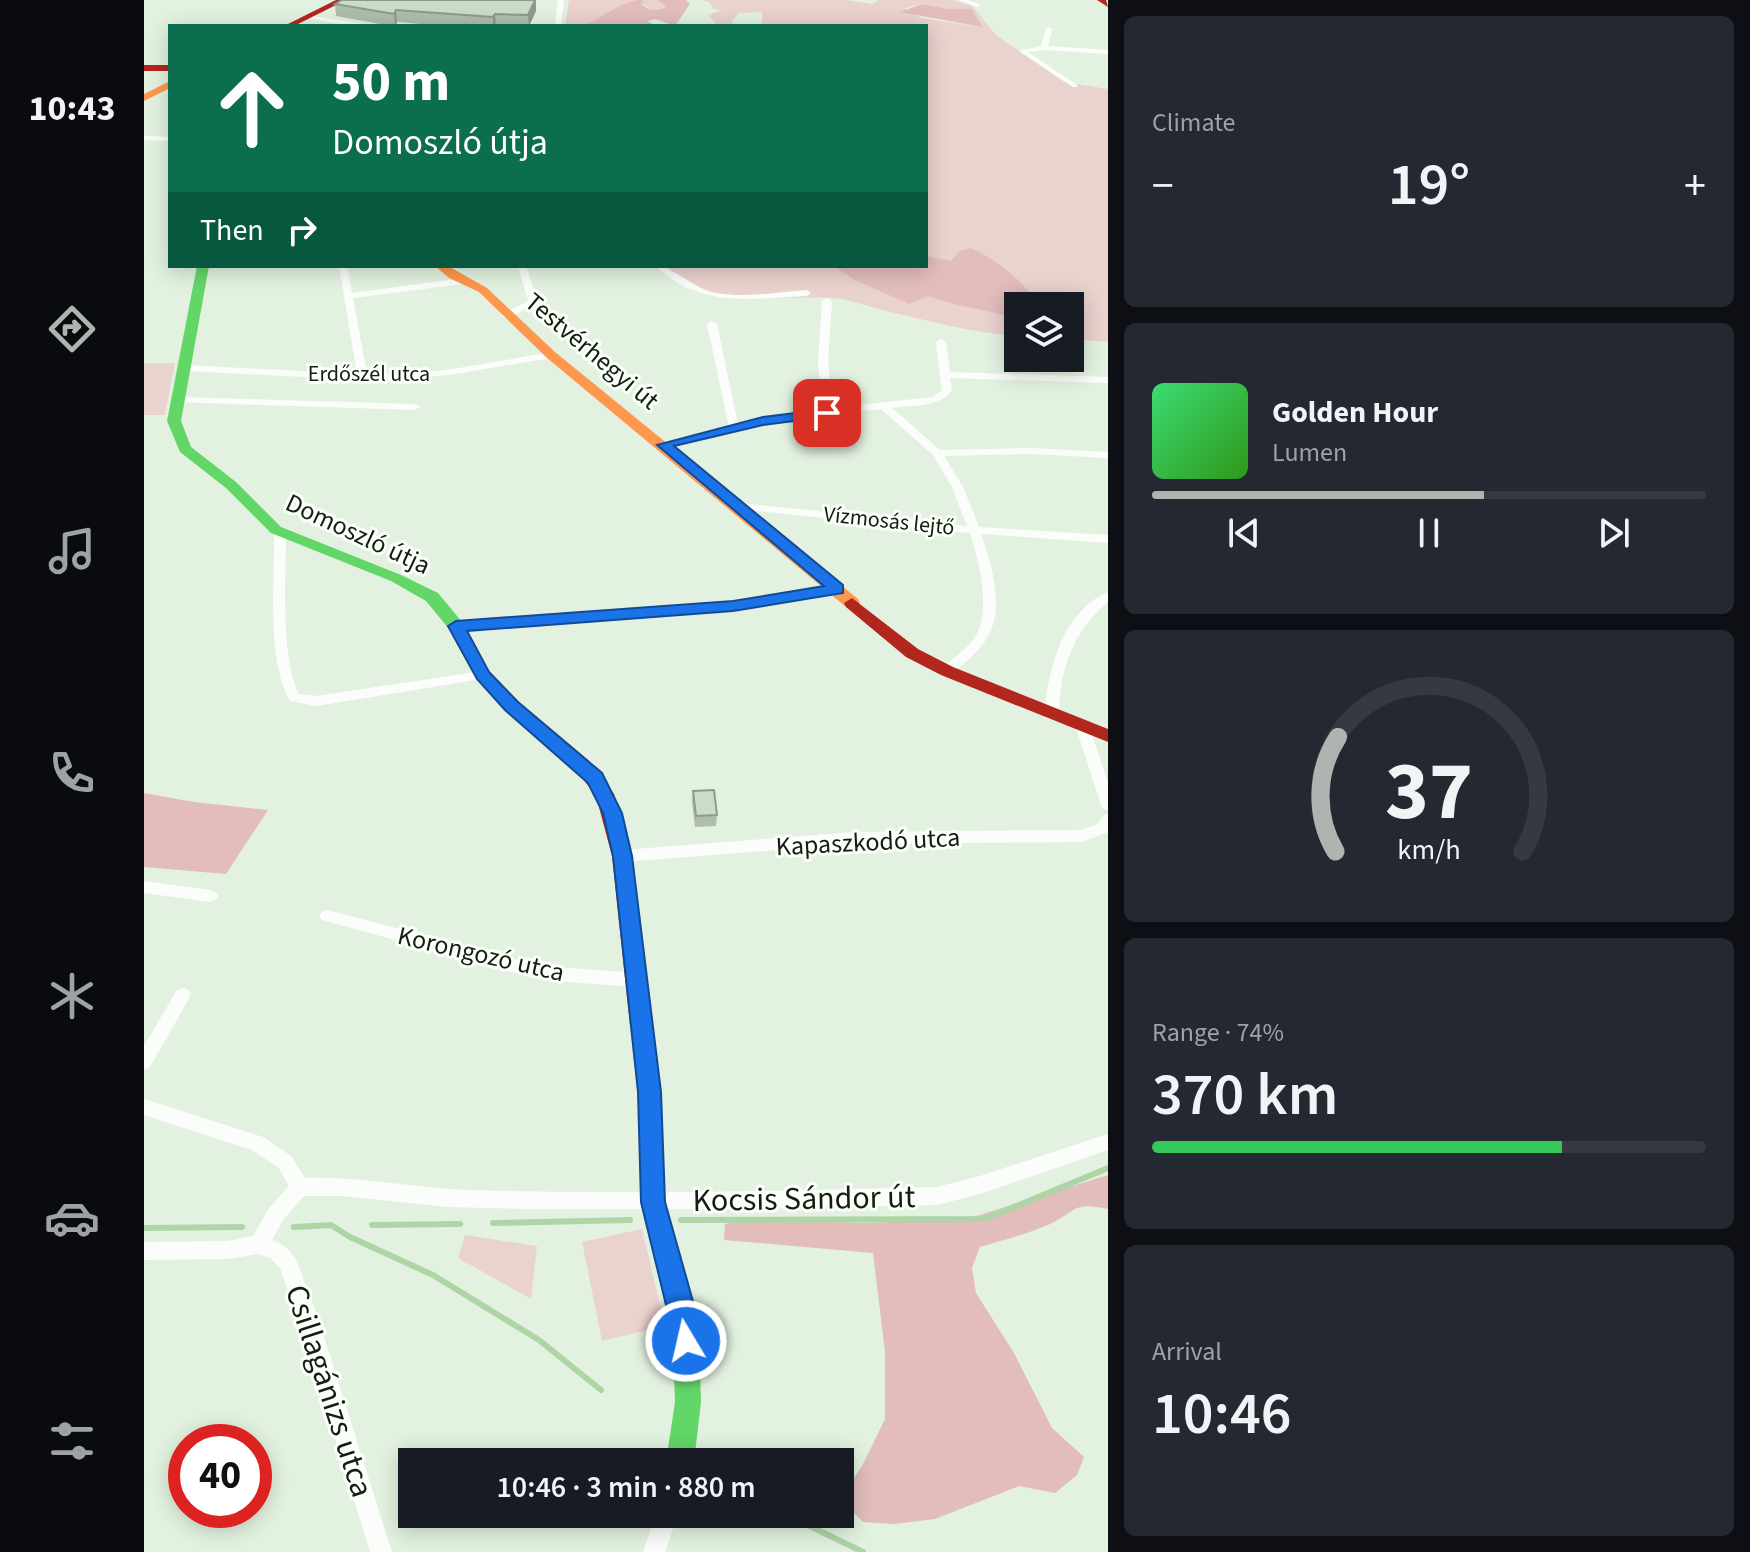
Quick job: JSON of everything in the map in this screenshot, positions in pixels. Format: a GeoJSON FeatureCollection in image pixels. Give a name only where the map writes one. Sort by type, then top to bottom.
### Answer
{"type":"FeatureCollection","features":[{"type":"Feature","properties":{"kind":"street"},"geometry":{"type":"LineString","coordinates":[[292,24],[342,0]]}},
{"type":"Feature","properties":{"kind":"street"},"geometry":{"type":"LineString","coordinates":[[558,24],[561,0]]}},
{"type":"Feature","properties":{"kind":"street"},"geometry":{"type":"LineString","coordinates":[[962,0],[977,5]]}},
{"type":"Feature","properties":{"kind":"street"},"geometry":{"type":"LineString","coordinates":[[1101,0],[1108,5]]}},
{"type":"Feature","properties":{"kind":"street"},"geometry":{"type":"LineString","coordinates":[[306,17],[353,24]]}},
{"type":"Feature","properties":{"kind":"street"},"geometry":{"type":"LineString","coordinates":[[1044,48],[1049,29]]}},
{"type":"Feature","properties":{"kind":"street"},"geometry":{"type":"LineString","coordinates":[[1075,86],[1022,51],[1044,48],[1108,52]]}},
{"type":"Feature","properties":{"kind":"street"},"geometry":{"type":"LineString","coordinates":[[144,98],[164,71]]}},
{"type":"Feature","properties":{"kind":"street"},"geometry":{"type":"LineString","coordinates":[[144,138],[168,139]]}},
{"type":"Feature","properties":{"kind":"street","name":"Domoszló útja"},"geometry":{"type":"LineString","coordinates":[[203,268],[175,428],[185,449],[231,485],[280,532],[432,597],[456,626],[483,675],[512,706],[595,778],[613,813],[622,856],[651,1116],[653,1202],[681,1305],[686,1341],[688,1402],[682,1448]]}},
{"type":"Feature","properties":{"kind":"street"},"geometry":{"type":"LineString","coordinates":[[343,268],[363,377]]}},
{"type":"Feature","properties":{"kind":"street","name":"Testvérhegyi út"},"geometry":{"type":"LineString","coordinates":[[444,268],[483,290],[551,355],[738,506],[912,653],[1052,716],[1108,736]]}},
{"type":"Feature","properties":{"kind":"street"},"geometry":{"type":"LineString","coordinates":[[507,316],[533,302],[523,268]]}},
{"type":"Feature","properties":{"kind":"street"},"geometry":{"type":"LineString","coordinates":[[662,268],[678,283],[690,289],[723,297],[807,293]]}},
{"type":"Feature","properties":{"kind":"street"},"geometry":{"type":"LineString","coordinates":[[350,296],[463,281]]}},
{"type":"Feature","properties":{"kind":"street"},"geometry":{"type":"LineString","coordinates":[[827,301],[823,361],[827,413]]}},
{"type":"Feature","properties":{"kind":"street"},"geometry":{"type":"LineString","coordinates":[[712,324],[734,428]]}},
{"type":"Feature","properties":{"kind":"street"},"geometry":{"type":"LineString","coordinates":[[664,445],[792,415],[885,407],[943,396],[947,390],[941,342]]}},
{"type":"Feature","properties":{"kind":"street","name":"Erdőszél utca"},"geometry":{"type":"LineString","coordinates":[[185,368],[399,378],[551,355]]}},
{"type":"Feature","properties":{"kind":"street"},"geometry":{"type":"LineString","coordinates":[[946,375],[1108,380]]}},
{"type":"Feature","properties":{"kind":"street"},"geometry":{"type":"LineString","coordinates":[[179,400],[415,407]]}},
{"type":"Feature","properties":{"kind":"street","name":"Vízmosás lejtő"},"geometry":{"type":"LineString","coordinates":[[738,506],[974,530],[964,503],[936,453],[885,407]]}},
{"type":"Feature","properties":{"kind":"street"},"geometry":{"type":"LineString","coordinates":[[936,453],[1031,451],[1108,455]]}},
{"type":"Feature","properties":{"kind":"street"},"geometry":{"type":"LineString","coordinates":[[947,671],[980,639],[991,610],[974,530],[1108,539]]}},
{"type":"Feature","properties":{"kind":"street"},"geometry":{"type":"LineString","coordinates":[[280,532],[283,656],[287,687],[295,698],[316,701],[483,675]]}},
{"type":"Feature","properties":{"kind":"street"},"geometry":{"type":"LineString","coordinates":[[456,626],[733,606],[837,589]]}},
{"type":"Feature","properties":{"kind":"street"},"geometry":{"type":"LineString","coordinates":[[1052,716],[1058,657],[1067,638],[1086,613],[1108,596]]}},
{"type":"Feature","properties":{"kind":"street"},"geometry":{"type":"LineString","coordinates":[[1083,728],[1108,805]]}},
{"type":"Feature","properties":{"kind":"street","name":"Kapaszkodó utca"},"geometry":{"type":"LineString","coordinates":[[622,856],[855,838],[1082,836],[1103,828],[1108,820]]}},
{"type":"Feature","properties":{"kind":"street"},"geometry":{"type":"LineString","coordinates":[[144,887],[210,896]]}},
{"type":"Feature","properties":{"kind":"street","name":"Korongozó utca"},"geometry":{"type":"LineString","coordinates":[[327,916],[541,973],[637,980]]}},
{"type":"Feature","properties":{"kind":"street"},"geometry":{"type":"LineString","coordinates":[[144,1062],[183,995]]}},
{"type":"Feature","properties":{"kind":"street"},"geometry":{"type":"LineString","coordinates":[[144,1251],[227,1250],[259,1245],[276,1214],[300,1187],[285,1162],[257,1143],[146,1107]]}},
{"type":"Feature","properties":{"kind":"street","name":"Kocsis Sándor út"},"geometry":{"type":"LineString","coordinates":[[300,1187],[337,1184],[440,1198],[653,1202],[937,1196],[971,1189],[1050,1159],[1108,1142]]}},
{"type":"Feature","properties":{"kind":"street","name":"Csillagánizs utca"},"geometry":{"type":"LineString","coordinates":[[259,1245],[276,1251],[287,1262],[309,1321],[381,1552]]}},
{"type":"Feature","properties":{"kind":"street"},"geometry":{"type":"LineString","coordinates":[[654,1552],[662,1528]]}},
{"type":"Feature","properties":{"kind":"shaded area"},"geometry":{"type":"Polygon","coordinates":[[[569,0],[671,0],[661,3],[666,7],[653,10],[641,4],[642,1],[626,3],[628,5],[589,24],[565,24],[569,0]]]}},
{"type":"Feature","properties":{"kind":"shaded area"},"geometry":{"type":"Polygon","coordinates":[[[658,0],[686,0],[690,4],[676,24],[655,19],[648,21],[652,24],[588,24],[634,1],[645,2],[641,4],[653,10],[666,7],[658,0]]]}},
{"type":"Feature","properties":{"kind":"shaded area"},"geometry":{"type":"Polygon","coordinates":[[[700,0],[846,0],[873,4],[878,0],[953,0],[972,6],[996,35],[1064,82],[1108,89],[1108,342],[1084,340],[1084,292],[1004,292],[1004,334],[935,323],[839,299],[722,295],[702,290],[668,268],[928,268],[928,24],[757,24],[762,23],[762,12],[739,13],[733,24],[716,24],[708,15],[722,10],[714,9],[709,2],[700,0]],[[922,4],[904,8],[921,18],[981,27],[966,9],[922,4]]]}},
{"type":"Feature","properties":{"kind":"shaded area"},"geometry":{"type":"Polygon","coordinates":[[[922,4],[972,9],[982,27],[900,12],[922,4]]]}},
{"type":"Feature","properties":{"kind":"shaded area"},"geometry":{"type":"Polygon","coordinates":[[[971,248],[1007,270],[1029,292],[1004,292],[1004,316],[928,296],[909,304],[855,280],[837,268],[928,268],[928,256],[951,261],[960,251],[971,248]]]}},
{"type":"Feature","properties":{"kind":"shaded area"},"geometry":{"type":"Polygon","coordinates":[[[144,363],[175,363],[165,415],[144,415],[144,363]]]}},
{"type":"Feature","properties":{"kind":"shaded area"},"geometry":{"type":"Polygon","coordinates":[[[144,793],[268,810],[226,874],[144,867],[144,793]]]}},
{"type":"Feature","properties":{"kind":"shaded area"},"geometry":{"type":"Polygon","coordinates":[[[1108,1175],[1108,1209],[1080,1207],[1040,1228],[980,1247],[972,1268],[976,1293],[1014,1353],[1052,1428],[1084,1457],[1077,1475],[1055,1493],[1019,1486],[935,1519],[894,1524],[863,1522],[854,1513],[854,1478],[885,1419],[885,1352],[873,1253],[724,1240],[725,1224],[752,1218],[863,1223],[967,1219],[1108,1175]]]}},
{"type":"Feature","properties":{"kind":"shaded area"},"geometry":{"type":"Polygon","coordinates":[[[642,1229],[665,1326],[602,1341],[582,1242],[642,1229]]]}},
{"type":"Feature","properties":{"kind":"shaded area"},"geometry":{"type":"Polygon","coordinates":[[[465,1235],[537,1246],[531,1299],[458,1258],[465,1235]]]}},
{"type":"Feature","properties":{"kind":"building"},"geometry":{"type":"Polygon","coordinates":[[[342,0],[535,0],[528,15],[495,14],[493,17],[396,10],[394,14],[335,4],[342,0]]]}},
{"type":"Feature","properties":{"kind":"building"},"geometry":{"type":"Polygon","coordinates":[[[714,790],[717,815],[696,816],[693,791],[714,790]]]}},
{"type":"Feature","properties":{"kind":"waterway"},"geometry":{"type":"LineString","coordinates":[[681,1220],[985,1219],[1108,1168]]}},
{"type":"Feature","properties":{"kind":"waterway"},"geometry":{"type":"LineString","coordinates":[[493,1223],[630,1220]]}},
{"type":"Feature","properties":{"kind":"waterway"},"geometry":{"type":"LineString","coordinates":[[372,1225],[460,1224]]}},
{"type":"Feature","properties":{"kind":"waterway"},"geometry":{"type":"LineString","coordinates":[[294,1227],[331,1225],[350,1237],[433,1275],[539,1340],[601,1390]]}},
{"type":"Feature","properties":{"kind":"waterway"},"geometry":{"type":"LineString","coordinates":[[144,1228],[242,1227]]}},
{"type":"Feature","properties":{"kind":"waterway"},"geometry":{"type":"LineString","coordinates":[[814,1528],[863,1552]]}},
{"type":"Feature","properties":{"kind":"traffic: fast"},"geometry":{"type":"LineString","coordinates":[[203,268],[174,421],[185,449],[231,485],[276,530],[396,578],[432,597],[456,626],[483,675],[514,707]]}},
{"type":"Feature","properties":{"kind":"traffic: fast"},"geometry":{"type":"LineString","coordinates":[[641,1025],[649,1092],[653,1202],[681,1305],[686,1341],[688,1402],[682,1448]]}},
{"type":"Feature","properties":{"kind":"traffic: slow"},"geometry":{"type":"LineString","coordinates":[[144,98],[168,85]]}},
{"type":"Feature","properties":{"kind":"traffic: slow"},"geometry":{"type":"LineString","coordinates":[[443,268],[483,290],[551,355],[852,603]]}},
{"type":"Feature","properties":{"kind":"traffic: jam"},"geometry":{"type":"LineString","coordinates":[[292,24],[342,0]]}},
{"type":"Feature","properties":{"kind":"traffic: jam"},"geometry":{"type":"LineString","coordinates":[[1101,0],[1108,5]]}},
{"type":"Feature","properties":{"kind":"traffic: jam"},"geometry":{"type":"LineString","coordinates":[[144,68],[168,68]]}},
{"type":"Feature","properties":{"kind":"traffic: jam"},"geometry":{"type":"LineString","coordinates":[[852,603],[912,653],[947,671],[1108,736]]}},
{"type":"Feature","properties":{"kind":"traffic: jam"},"geometry":{"type":"LineString","coordinates":[[514,707],[582,765],[605,794],[622,856],[641,1025]]}},
{"type":"Feature","properties":{"kind":"route"},"geometry":{"type":"LineString","coordinates":[[686,1341],[681,1305],[653,1202],[649,1092],[622,856],[613,813],[595,778],[512,706],[483,675],[456,626],[733,606],[837,589],[664,445],[792,415],[827,413]]}}]}
